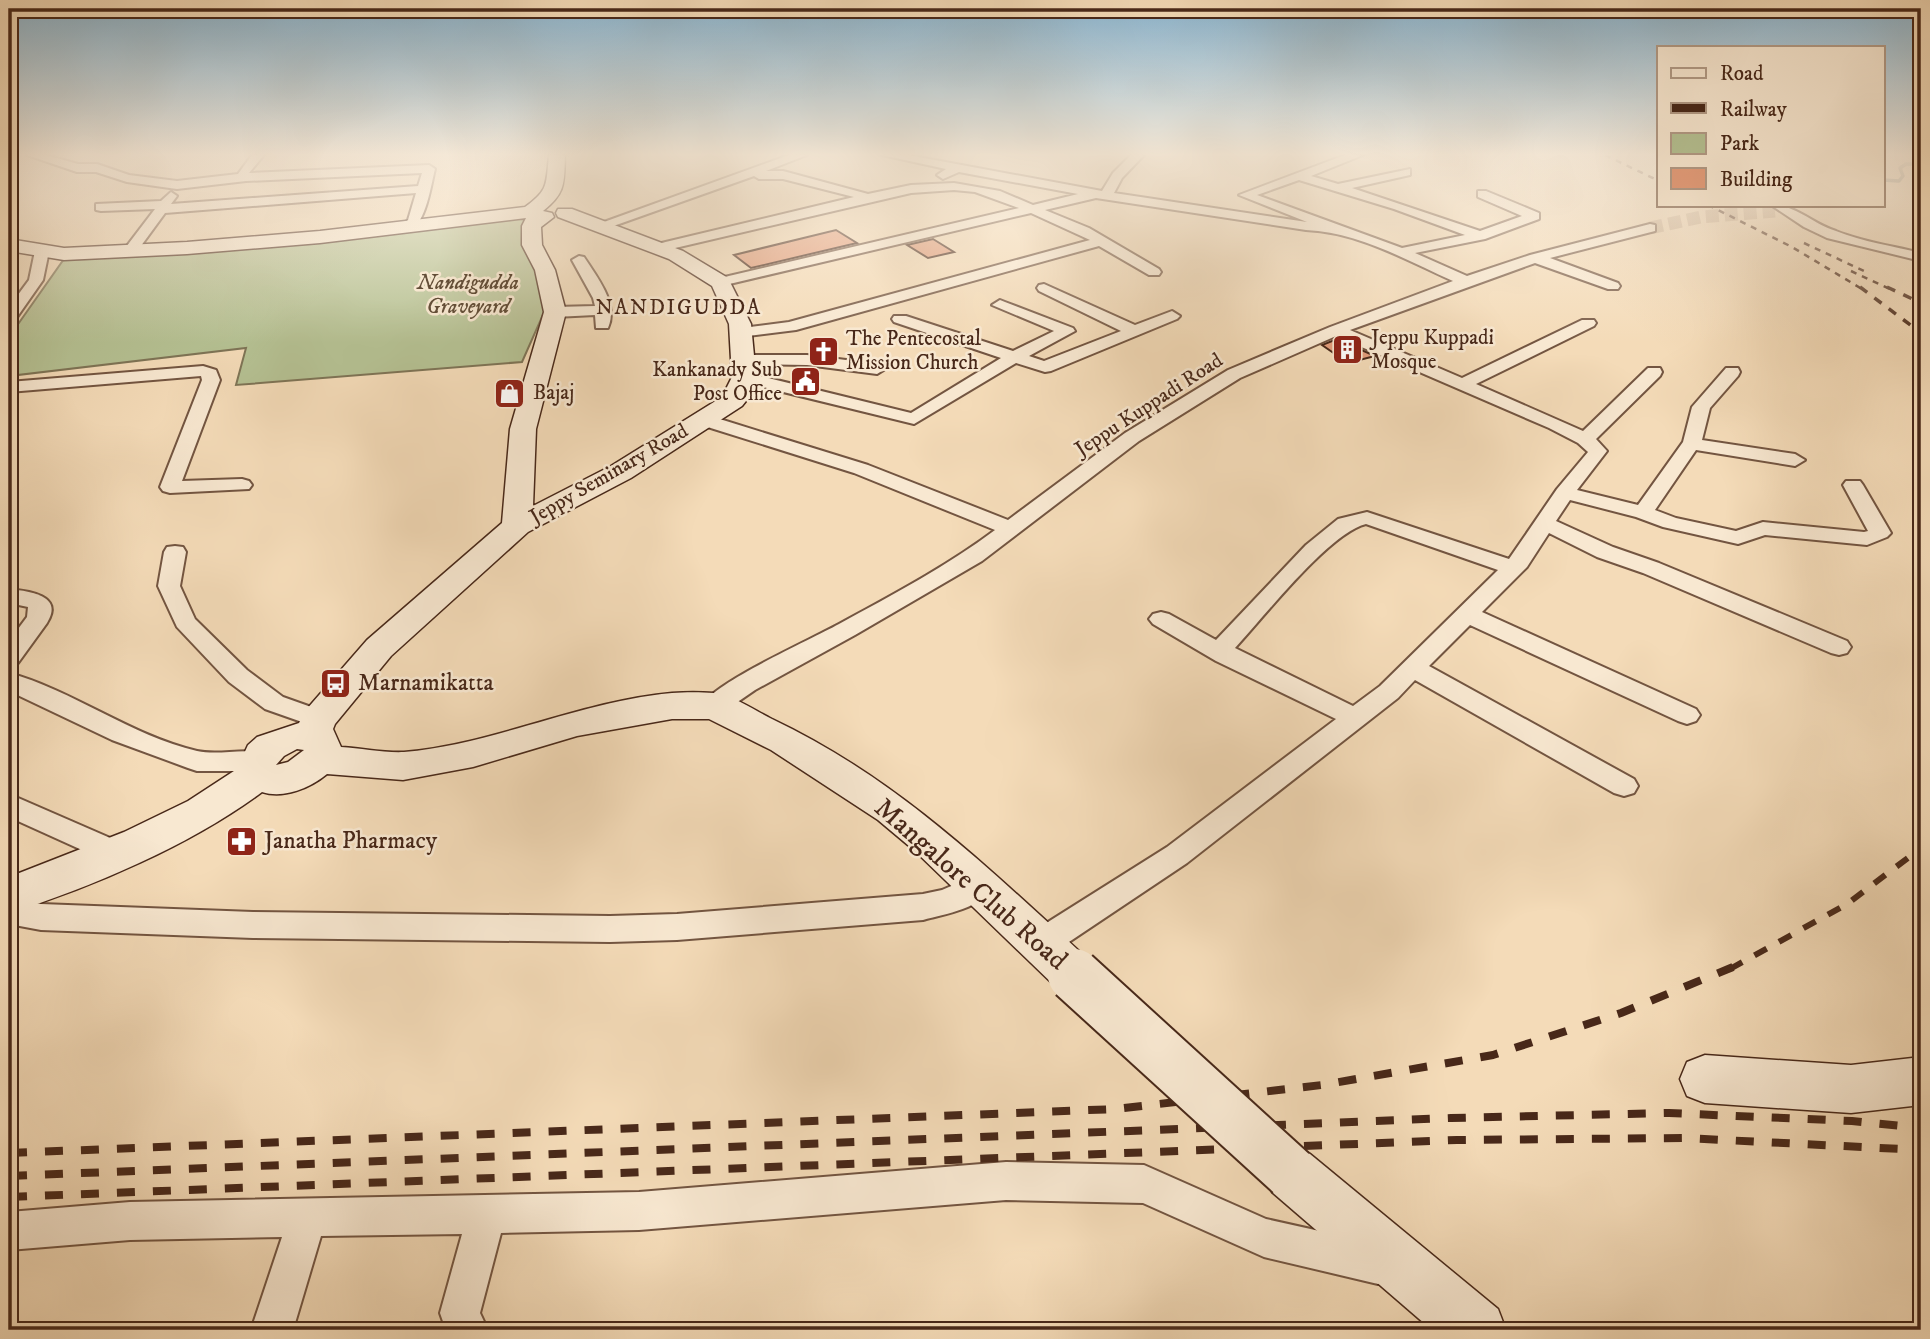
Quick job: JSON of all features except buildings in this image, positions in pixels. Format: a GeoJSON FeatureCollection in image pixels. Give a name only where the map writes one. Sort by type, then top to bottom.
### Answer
{"type":"FeatureCollection","features":[{"type":"Feature","properties":{"kind":"main road"},"geometry":{"type":"LineString","coordinates":[[9,245],[64,254],[130,251],[258,243],[483,217]]}},
{"type":"Feature","properties":{"kind":"main road"},"geometry":{"type":"LineString","coordinates":[[516,526],[523,429],[555,312],[545,270],[532,245],[531,226],[534,217]]}},
{"type":"Feature","properties":{"kind":"main road"},"geometry":{"type":"LineString","coordinates":[[582,217],[676,255],[721,282],[740,324],[744,368]]}},
{"type":"Feature","properties":{"kind":"main road","name":"Jeppy Seminary Road"},"geometry":{"type":"LineString","coordinates":[[258,768],[266,778],[285,779],[308,769],[317,738],[379,648],[516,526],[621,472],[733,401],[744,368]]}},
{"type":"Feature","properties":{"kind":"main road","name":"Mangalore Club Road"},"geometry":{"type":"LineString","coordinates":[[317,738],[402,766],[472,753],[576,723],[672,706],[714,706],[784,740],[892,809],[1291,1173],[1477,1330]]}},
{"type":"Feature","properties":{"kind":"main road"},"geometry":{"type":"LineString","coordinates":[[19,887],[114,852],[203,812],[258,768]]}},
{"type":"Feature","properties":{"kind":"main road"},"geometry":{"type":"LineString","coordinates":[[1704,1079],[1851,1089],[1921,1081]]}},
{"type":"Feature","properties":{"kind":"street"},"geometry":{"type":"LineString","coordinates":[[130,251],[154,217]]}},
{"type":"Feature","properties":{"kind":"street"},"geometry":{"type":"LineString","coordinates":[[410,225],[415,217]]}},
{"type":"Feature","properties":{"kind":"street"},"geometry":{"type":"LineString","coordinates":[[600,226],[625,217]]}},
{"type":"Feature","properties":{"kind":"street"},"geometry":{"type":"LineString","coordinates":[[658,248],[787,217]]}},
{"type":"Feature","properties":{"kind":"street"},"geometry":{"type":"LineString","coordinates":[[721,282],[995,217]]}},
{"type":"Feature","properties":{"kind":"street"},"geometry":{"type":"LineString","coordinates":[[1051,217],[1084,231],[1154,272]]}},
{"type":"Feature","properties":{"kind":"street"},"geometry":{"type":"LineString","coordinates":[[1251,217],[1306,226],[1330,226]]}},
{"type":"Feature","properties":{"kind":"street"},"geometry":{"type":"LineString","coordinates":[[1307,217],[1402,252],[1466,281]]}},
{"type":"Feature","properties":{"kind":"street"},"geometry":{"type":"LineString","coordinates":[[1427,217],[1480,236]]}},
{"type":"Feature","properties":{"kind":"street"},"geometry":{"type":"LineString","coordinates":[[1402,252],[1480,236],[1530,217]]}},
{"type":"Feature","properties":{"kind":"street"},"geometry":{"type":"LineString","coordinates":[[1796,217],[1838,237],[1921,257]]}},
{"type":"Feature","properties":{"kind":"street","name":"Jeppu Kuppadi Road"},"geometry":{"type":"LineString","coordinates":[[714,706],[746,684],[974,556],[1132,438],[1234,374],[1336,330],[1466,281],[1535,258],[1650,228]]}},
{"type":"Feature","properties":{"kind":"street"},"geometry":{"type":"LineString","coordinates":[[740,332],[790,327],[1101,241]]}},
{"type":"Feature","properties":{"kind":"street"},"geometry":{"type":"LineString","coordinates":[[10,315],[36,280],[42,251]]}},
{"type":"Feature","properties":{"kind":"street"},"geometry":{"type":"LineString","coordinates":[[1535,258],[1613,286]]}},
{"type":"Feature","properties":{"kind":"street"},"geometry":{"type":"LineString","coordinates":[[555,312],[603,317],[601,298],[579,260]]}},
{"type":"Feature","properties":{"kind":"street"},"geometry":{"type":"LineString","coordinates":[[1044,288],[1135,331]]}},
{"type":"Feature","properties":{"kind":"street"},"geometry":{"type":"LineString","coordinates":[[744,368],[914,419],[1014,357],[1067,331],[1000,305]]}},
{"type":"Feature","properties":{"kind":"street"},"geometry":{"type":"LineString","coordinates":[[900,319],[1045,367],[1172,316]]}},
{"type":"Feature","properties":{"kind":"street"},"geometry":{"type":"LineString","coordinates":[[1460,385],[1588,323]]}},
{"type":"Feature","properties":{"kind":"street"},"geometry":{"type":"LineString","coordinates":[[1057,960],[1177,855],[1389,692],[1513,568],[1564,493],[1598,451],[1585,439],[1336,330]]}},
{"type":"Feature","properties":{"kind":"street"},"geometry":{"type":"LineString","coordinates":[[744,368],[807,360],[877,369]]}},
{"type":"Feature","properties":{"kind":"street"},"geometry":{"type":"LineString","coordinates":[[9,387],[203,370],[210,374],[211,380],[170,486],[242,485]]}},
{"type":"Feature","properties":{"kind":"street"},"geometry":{"type":"LineString","coordinates":[[1585,439],[1654,372]]}},
{"type":"Feature","properties":{"kind":"street"},"geometry":{"type":"LineString","coordinates":[[1643,513],[1685,449],[1692,444],[1701,407],[1732,372]]}},
{"type":"Feature","properties":{"kind":"street"},"geometry":{"type":"LineString","coordinates":[[704,420],[861,469],[1011,529]]}},
{"type":"Feature","properties":{"kind":"street"},"geometry":{"type":"LineString","coordinates":[[1692,444],[1795,460]]}},
{"type":"Feature","properties":{"kind":"street"},"geometry":{"type":"LineString","coordinates":[[1564,493],[1643,513],[1670,523],[1738,538],[1763,528],[1867,540],[1880,533],[1853,485]]}},
{"type":"Feature","properties":{"kind":"street"},"geometry":{"type":"LineString","coordinates":[[1225,655],[1223,647],[1231,637],[1314,550],[1345,523],[1367,518],[1513,568]]}},
{"type":"Feature","properties":{"kind":"street"},"geometry":{"type":"LineString","coordinates":[[1544,523],[1605,552],[1651,568],[1839,647]]}},
{"type":"Feature","properties":{"kind":"street"},"geometry":{"type":"LineString","coordinates":[[175,552],[169,586],[185,622],[237,676],[317,738]]}},
{"type":"Feature","properties":{"kind":"street"},"geometry":{"type":"LineString","coordinates":[[9,596],[40,603],[39,618],[9,657]]}},
{"type":"Feature","properties":{"kind":"street"},"geometry":{"type":"LineString","coordinates":[[1466,614],[1687,715]]}},
{"type":"Feature","properties":{"kind":"street"},"geometry":{"type":"LineString","coordinates":[[1161,619],[1225,655],[1355,718]]}},
{"type":"Feature","properties":{"kind":"street"},"geometry":{"type":"LineString","coordinates":[[1413,668],[1624,786]]}},
{"type":"Feature","properties":{"kind":"street"},"geometry":{"type":"LineString","coordinates":[[9,681],[121,733],[197,761],[258,768]]}},
{"type":"Feature","properties":{"kind":"street"},"geometry":{"type":"LineString","coordinates":[[9,806],[114,852]]}},
{"type":"Feature","properties":{"kind":"street"},"geometry":{"type":"LineString","coordinates":[[9,911],[41,917],[253,925],[610,929],[677,927],[923,907],[948,901],[979,886]]}},
{"type":"Feature","properties":{"kind":"street"},"geometry":{"type":"LineString","coordinates":[[9,1231],[130,1221],[639,1211],[1006,1181],[1144,1184],[1264,1238],[1406,1270]]}},
{"type":"Feature","properties":{"kind":"street"},"geometry":{"type":"LineString","coordinates":[[467,1330],[460,1313],[487,1214]]}},
{"type":"Feature","properties":{"kind":"street"},"geometry":{"type":"LineString","coordinates":[[272,1330],[307,1217]]}},
{"type":"Feature","properties":{"kind":"green space","name":"Nandigudda Graveyard"},"geometry":{"type":"Polygon","coordinates":[[[512,218],[526,220],[546,308],[522,362],[236,385],[246,348],[9,376],[9,337],[64,259],[512,218]]]}},
{"type":"Feature","properties":{"kind":"tunnel"},"geometry":{"type":"LineString","coordinates":[[1650,228],[1699,217]]}},
{"type":"Feature","properties":{"kind":"railway"},"geometry":{"type":"LineString","coordinates":[[1733,217],[1792,247],[1862,289]]}},
{"type":"Feature","properties":{"kind":"railway"},"geometry":{"type":"LineString","coordinates":[[1804,243],[1864,271]]}},
{"type":"Feature","properties":{"kind":"railway"},"geometry":{"type":"LineString","coordinates":[[1851,271],[1890,289]]}},
{"type":"Feature","properties":{"kind":"railway"},"geometry":{"type":"LineString","coordinates":[[1860,287],[1921,333]]}},
{"type":"Feature","properties":{"kind":"railway"},"geometry":{"type":"LineString","coordinates":[[1887,287],[1921,303]]}},
{"type":"Feature","properties":{"kind":"railway"},"geometry":{"type":"LineString","coordinates":[[1730,969],[1847,904],[1921,848]]}},
{"type":"Feature","properties":{"kind":"railway"},"geometry":{"type":"LineString","coordinates":[[9,1153],[1116,1109],[1322,1085],[1493,1055],[1621,1013],[1733,967]]}},
{"type":"Feature","properties":{"kind":"railway"},"geometry":{"type":"LineString","coordinates":[[9,1176],[1451,1118],[1669,1113],[1852,1121],[1921,1128]]}},
{"type":"Feature","properties":{"kind":"railway"},"geometry":{"type":"LineString","coordinates":[[9,1197],[1457,1140],[1684,1138],[1921,1150]]}},
{"type":"Feature","properties":{"kind":"place","name":"Jeppu Kuppadi Mosque"},"geometry":{"type":"Point","coordinates":[1348,350]}},
{"type":"Feature","properties":{"kind":"place","name":"The Pentecostal Mission Church"},"geometry":{"type":"Point","coordinates":[823,351]}},
{"type":"Feature","properties":{"kind":"place","name":"Kankanady Sub Post Office"},"geometry":{"type":"Point","coordinates":[805,382]}},
{"type":"Feature","properties":{"kind":"place","name":"Bajaj"},"geometry":{"type":"Point","coordinates":[510,393]}},
{"type":"Feature","properties":{"kind":"place","name":"Marnamikatta"},"geometry":{"type":"Point","coordinates":[335,683]}},
{"type":"Feature","properties":{"kind":"place","name":"Janatha Pharmacy"},"geometry":{"type":"Point","coordinates":[241,841]}},
{"type":"Feature","properties":{"kind":"district","name":"NANDIGUDDA"},"geometry":{"type":"Point","coordinates":[679,308]}}]}
